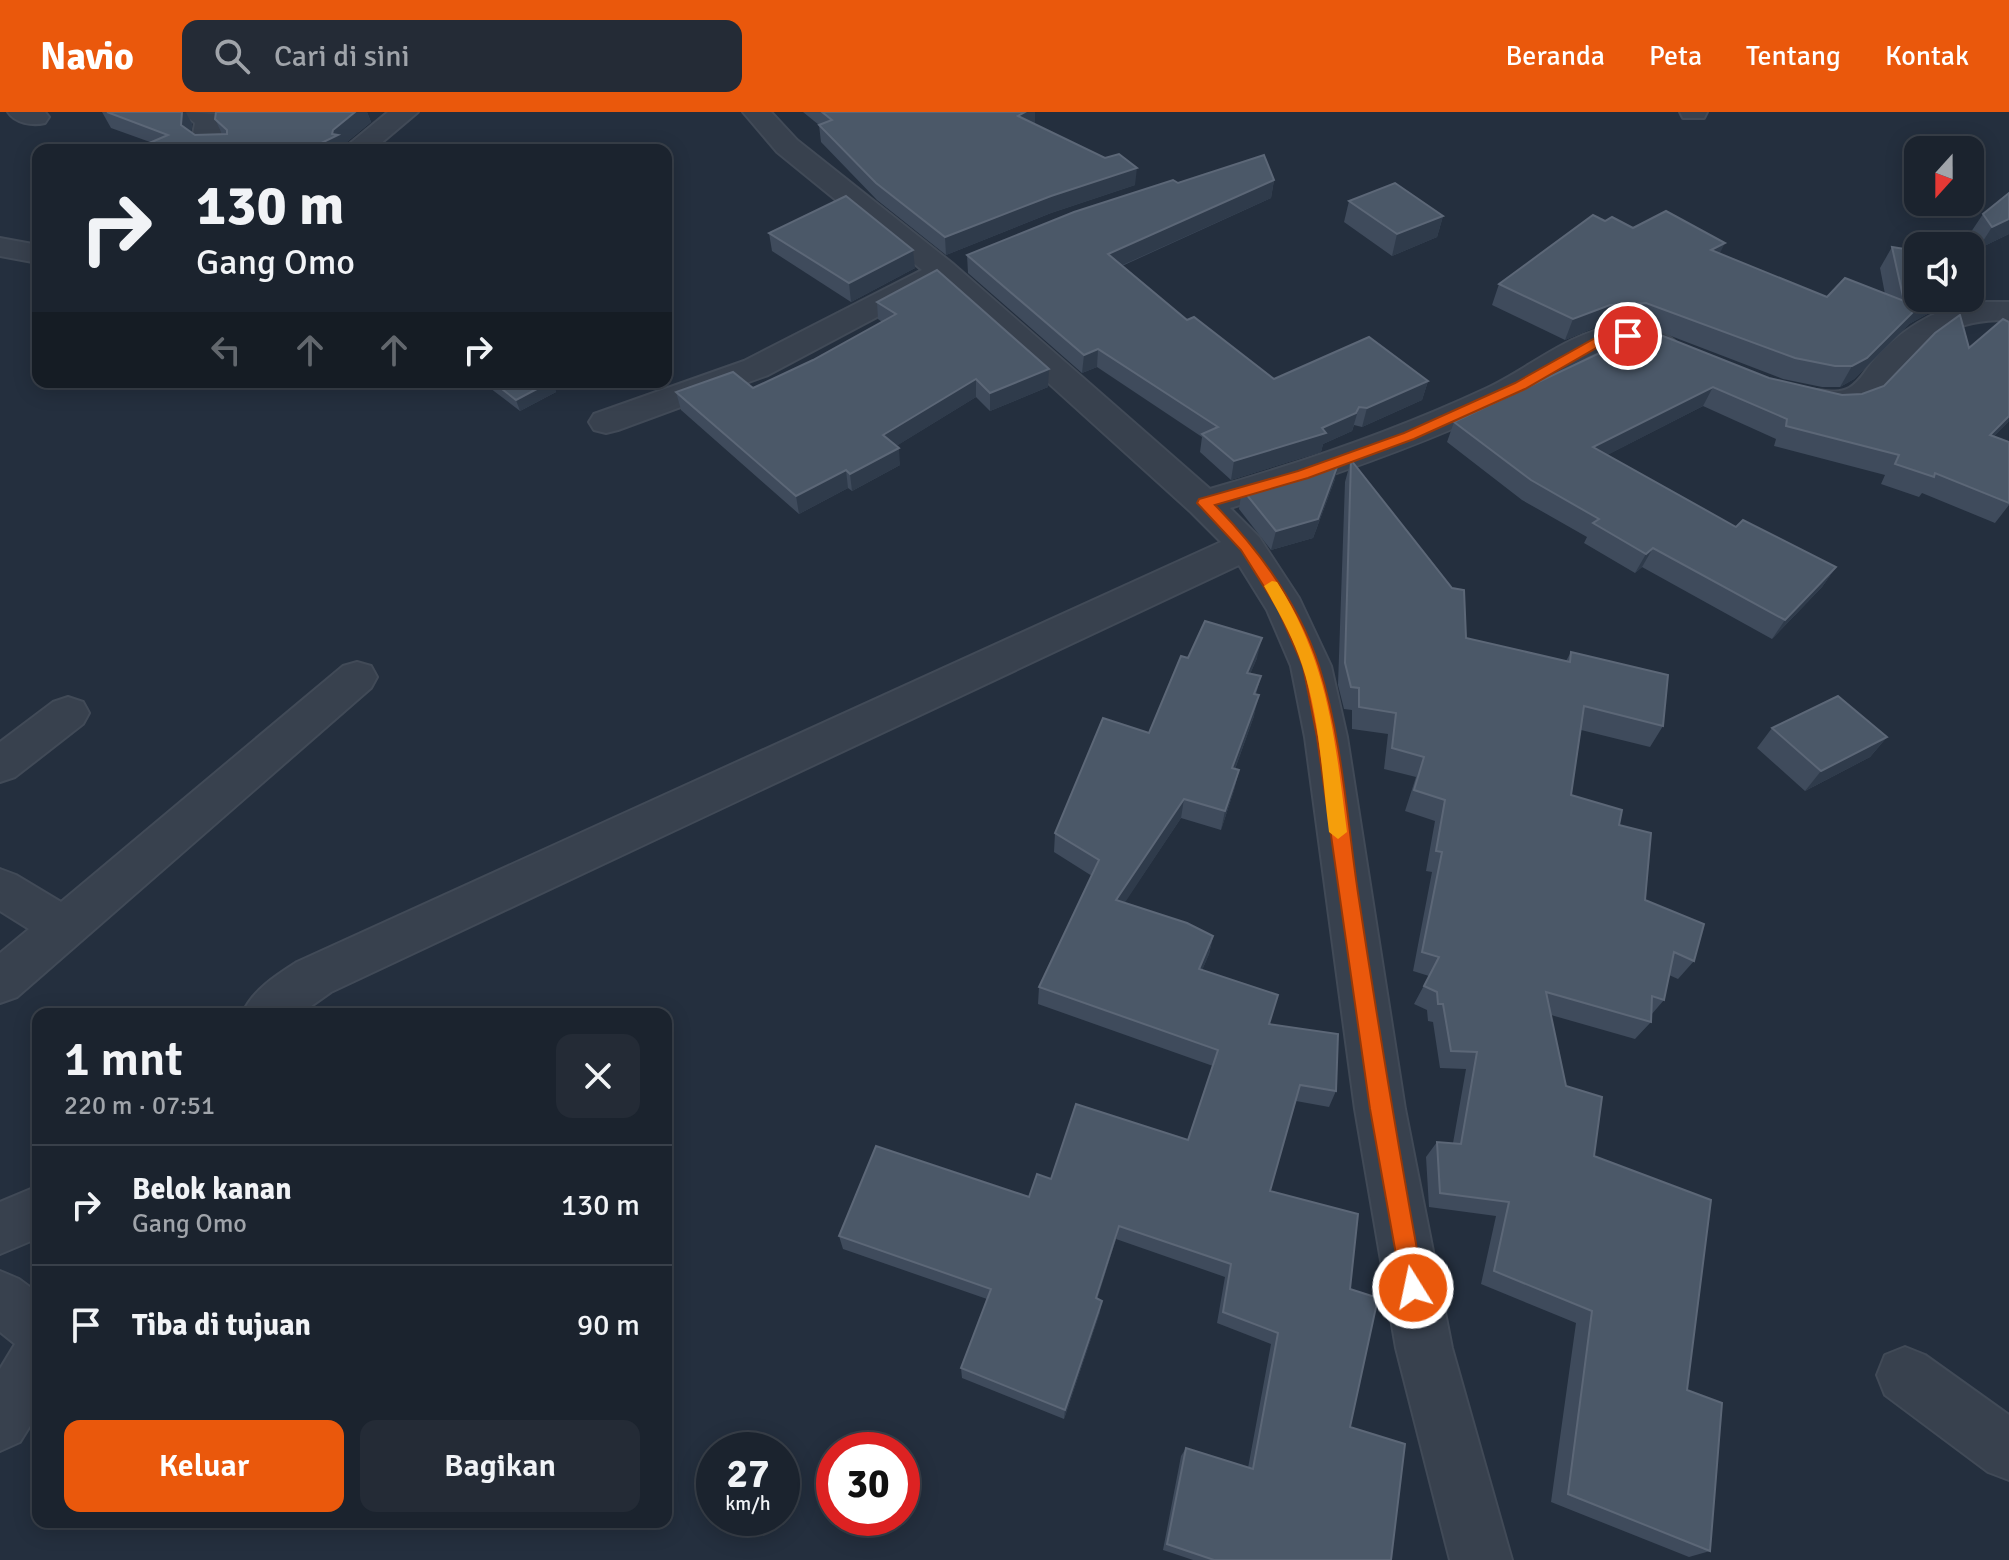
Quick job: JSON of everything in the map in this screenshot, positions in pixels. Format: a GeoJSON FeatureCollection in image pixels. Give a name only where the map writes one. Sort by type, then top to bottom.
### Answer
{"type":"FeatureCollection","features":[{"type":"Feature","properties":{"kind":"street"},"geometry":{"type":"LineString","coordinates":[[194,112],[209,120],[206,141],[210,144]]}},
{"type":"Feature","properties":{"kind":"street"},"geometry":{"type":"LineString","coordinates":[[364,144],[405,112]]}},
{"type":"Feature","properties":{"kind":"street"},"geometry":{"type":"LineString","coordinates":[[756,112],[787,146],[953,266],[1246,546],[1285,608],[1311,666],[1326,737],[1380,1109],[1424,1348],[1481,1560]]}},
{"type":"Feature","properties":{"kind":"street"},"geometry":{"type":"LineString","coordinates":[[0,247],[32,253]]}},
{"type":"Feature","properties":{"kind":"street"},"geometry":{"type":"LineString","coordinates":[[606,422],[756,368],[953,266]]}},
{"type":"Feature","properties":{"kind":"street"},"geometry":{"type":"LineString","coordinates":[[1984,310],[2009,311]]}},
{"type":"Feature","properties":{"kind":"street"},"geometry":{"type":"LineString","coordinates":[[1775,387],[1803,397],[1834,402],[1860,397],[1907,346],[1936,324],[1963,312]]}},
{"type":"Feature","properties":{"kind":"street"},"geometry":{"type":"LineString","coordinates":[[1975,312],[2009,331]]}},
{"type":"Feature","properties":{"kind":"street"},"geometry":{"type":"LineString","coordinates":[[1204,503],[1303,474],[1409,436],[1520,386],[1609,336],[1637,337],[1691,356]]}},
{"type":"Feature","properties":{"kind":"street"},"geometry":{"type":"LineString","coordinates":[[273,1008],[294,989],[328,970],[1246,546]]}},
{"type":"Feature","properties":{"kind":"street"},"geometry":{"type":"LineString","coordinates":[[0,982],[357,677]]}},
{"type":"Feature","properties":{"kind":"street"},"geometry":{"type":"LineString","coordinates":[[0,765],[68,713]]}},
{"type":"Feature","properties":{"kind":"street"},"geometry":{"type":"LineString","coordinates":[[0,888],[64,927]]}},
{"type":"Feature","properties":{"kind":"street"},"geometry":{"type":"LineString","coordinates":[[0,1228],[32,1215]]}},
{"type":"Feature","properties":{"kind":"street"},"geometry":{"type":"LineString","coordinates":[[0,1298],[32,1322]]}},
{"type":"Feature","properties":{"kind":"street"},"geometry":{"type":"LineString","coordinates":[[0,1422],[32,1370]]}},
{"type":"Feature","properties":{"kind":"street"},"geometry":{"type":"LineString","coordinates":[[1905,1375],[2009,1451]]}},
{"type":"Feature","properties":{"kind":"building"},"geometry":{"type":"Polygon","coordinates":[[[107,112],[182,112],[181,125],[195,135],[227,134],[227,130],[215,119],[216,112],[355,112],[333,130],[332,134],[338,135],[319,144],[147,144],[168,135],[107,112]]]}},
{"type":"Feature","properties":{"kind":"building"},"geometry":{"type":"Polygon","coordinates":[[[822,112],[1025,112],[1018,116],[1105,158],[1119,154],[1137,168],[1051,196],[945,237],[876,183],[819,125],[832,120],[822,112]]]}},
{"type":"Feature","properties":{"kind":"building"},"geometry":{"type":"Polygon","coordinates":[[[1264,155],[1274,180],[1108,254],[1187,320],[1194,317],[1274,379],[1369,337],[1428,381],[1367,408],[1359,407],[1356,413],[1322,428],[1326,433],[1234,461],[1202,434],[1218,427],[1098,349],[1084,355],[967,255],[1074,212],[1264,155]]]}},
{"type":"Feature","properties":{"kind":"building"},"geometry":{"type":"Polygon","coordinates":[[[1395,183],[1443,216],[1397,234],[1349,201],[1395,183]]]}},
{"type":"Feature","properties":{"kind":"building"},"geometry":{"type":"Polygon","coordinates":[[[2009,193],[2009,219],[1992,227],[1984,213],[2009,193]]]}},
{"type":"Feature","properties":{"kind":"building"},"geometry":{"type":"Polygon","coordinates":[[[846,196],[913,250],[849,283],[769,233],[846,196]]]}},
{"type":"Feature","properties":{"kind":"building"},"geometry":{"type":"Polygon","coordinates":[[[1666,211],[1725,243],[1711,250],[1827,297],[1845,278],[1904,301],[1904,312],[1913,312],[1867,358],[1852,366],[1835,366],[1795,358],[1646,303],[1610,305],[1573,319],[1499,284],[1593,215],[1605,221],[1612,217],[1633,228],[1666,211]]]}},
{"type":"Feature","properties":{"kind":"building"},"geometry":{"type":"Polygon","coordinates":[[[1892,247],[1904,249],[1904,301],[1892,247]]]}},
{"type":"Feature","properties":{"kind":"building"},"geometry":{"type":"Polygon","coordinates":[[[937,270],[1049,369],[990,393],[976,379],[883,435],[899,448],[850,474],[846,470],[796,496],[676,392],[733,372],[753,388],[813,360],[896,314],[877,302],[937,270]]]}},
{"type":"Feature","properties":{"kind":"building"},"geometry":{"type":"Polygon","coordinates":[[[1960,315],[1969,348],[2003,319],[2009,322],[2009,416],[1990,435],[2009,442],[2009,503],[1935,473],[1934,477],[1895,464],[1899,455],[1786,426],[1787,419],[1713,387],[1593,447],[1736,527],[1743,520],[1836,567],[1785,620],[1653,548],[1646,554],[1593,523],[1599,519],[1531,480],[1454,422],[1621,343],[1605,335],[1627,328],[1653,332],[1769,378],[1842,395],[1862,394],[1884,386],[1935,333],[1960,315]]]}},
{"type":"Feature","properties":{"kind":"building"},"geometry":{"type":"Polygon","coordinates":[[[501,388],[539,388],[516,400],[501,388]]]}},
{"type":"Feature","properties":{"kind":"building"},"geometry":{"type":"Polygon","coordinates":[[[1340,459],[1318,519],[1276,531],[1242,489],[1340,459]]]}},
{"type":"Feature","properties":{"kind":"building"},"geometry":{"type":"Polygon","coordinates":[[[1351,460],[1452,588],[1464,590],[1466,638],[1570,662],[1571,652],[1668,675],[1663,726],[1584,706],[1571,795],[1622,810],[1619,825],[1651,833],[1645,900],[1704,924],[1694,961],[1674,952],[1664,1000],[1652,996],[1651,1022],[1546,992],[1566,1086],[1602,1097],[1594,1156],[1711,1200],[1687,1390],[1722,1403],[1710,1551],[1568,1494],[1592,1311],[1494,1271],[1509,1202],[1440,1193],[1437,1142],[1461,1144],[1477,1052],[1451,1051],[1443,1004],[1438,1004],[1437,992],[1424,986],[1439,957],[1422,952],[1442,852],[1436,851],[1445,800],[1414,790],[1424,757],[1392,748],[1396,713],[1359,707],[1359,688],[1351,687],[1345,663],[1351,460]]]}},
{"type":"Feature","properties":{"kind":"building"},"geometry":{"type":"Polygon","coordinates":[[[1205,621],[1262,638],[1247,673],[1261,676],[1254,694],[1259,695],[1232,768],[1239,770],[1225,811],[1184,799],[1116,900],[1187,923],[1213,936],[1199,969],[1278,995],[1269,1024],[1338,1034],[1336,1091],[1300,1085],[1270,1191],[1358,1214],[1350,1289],[1378,1298],[1350,1427],[1405,1444],[1391,1560],[1214,1560],[1167,1544],[1186,1448],[1253,1469],[1278,1333],[1223,1312],[1231,1264],[1119,1226],[1096,1298],[1102,1301],[1065,1410],[961,1368],[991,1289],[839,1236],[876,1146],[1029,1197],[1037,1174],[1051,1179],[1076,1104],[1188,1140],[1218,1050],[1039,987],[1099,860],[1055,833],[1103,718],[1149,733],[1181,656],[1188,658],[1205,621]]]}},
{"type":"Feature","properties":{"kind":"building"},"geometry":{"type":"Polygon","coordinates":[[[1838,696],[1887,737],[1821,771],[1772,728],[1838,696]]]}},
{"type":"Feature","properties":{"kind":"slow traffic"},"geometry":{"type":"LineString","coordinates":[[1272,586],[1311,666],[1326,737],[1338,832]]}},
{"type":"Feature","properties":{"kind":"route"},"geometry":{"type":"LineString","coordinates":[[1413,1288],[1380,1109],[1326,737],[1311,666],[1285,608],[1246,546],[1204,503],[1353,458],[1409,436],[1520,386],[1609,336],[1628,336]]}}]}
